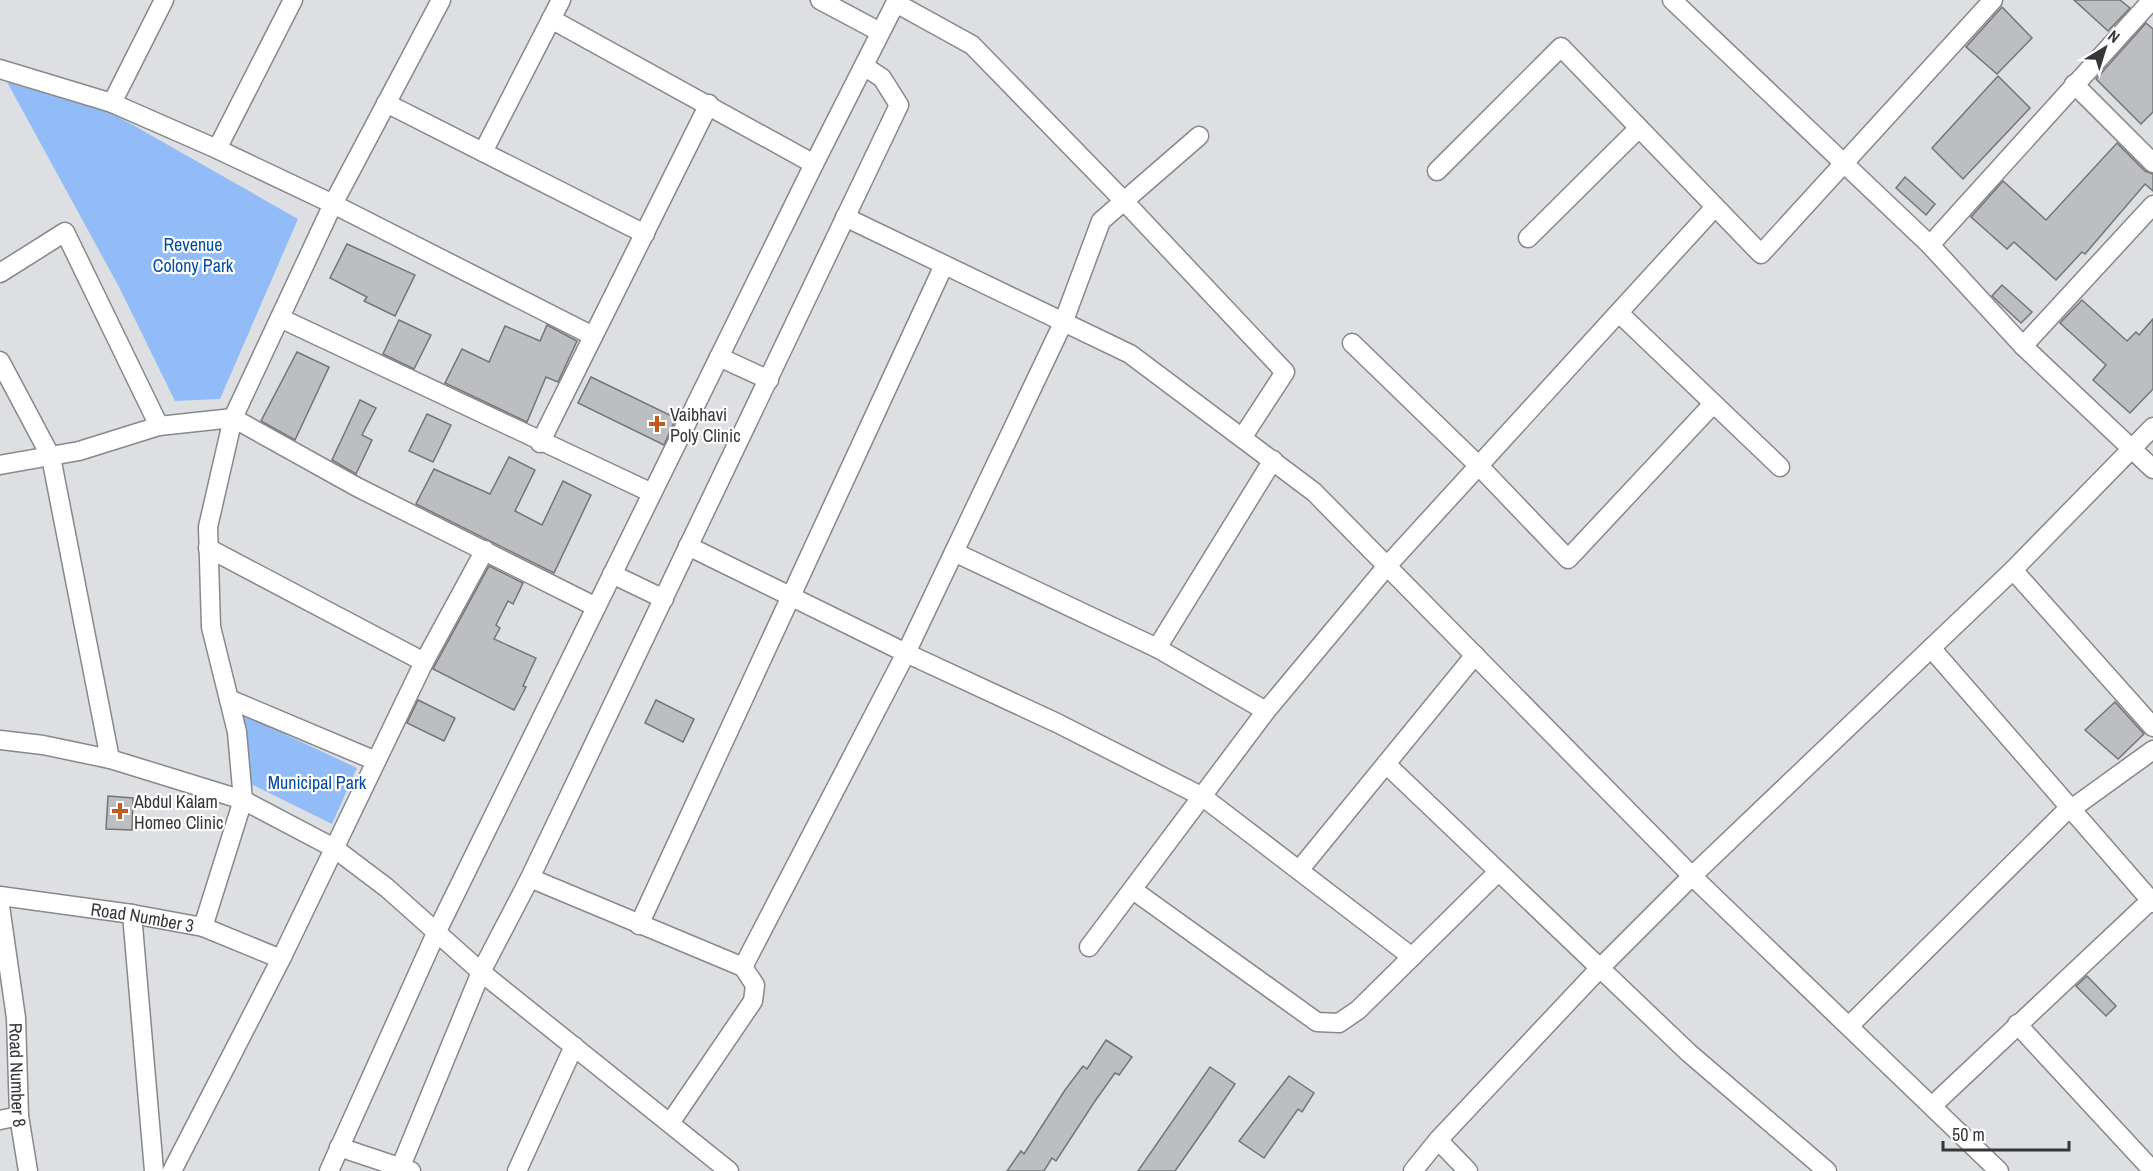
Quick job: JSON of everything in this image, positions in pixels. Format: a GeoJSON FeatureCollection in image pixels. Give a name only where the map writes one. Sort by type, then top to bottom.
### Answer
{"type":"FeatureCollection","features":[{"type":"Feature","properties":{"kind":"street"},"geometry":{"type":"LineString","coordinates":[[112,103],[164,0]]}},
{"type":"Feature","properties":{"kind":"street"},"geometry":{"type":"LineString","coordinates":[[217,149],[293,0]]}},
{"type":"Feature","properties":{"kind":"street"},"geometry":{"type":"LineString","coordinates":[[203,927],[243,800],[237,732],[211,627],[208,548],[208,527],[233,418],[333,204],[441,0]]}},
{"type":"Feature","properties":{"kind":"street"},"geometry":{"type":"LineString","coordinates":[[483,152],[561,0]]}},
{"type":"Feature","properties":{"kind":"street"},"geometry":{"type":"LineString","coordinates":[[820,0],[880,32]]}},
{"type":"Feature","properties":{"kind":"street"},"geometry":{"type":"LineString","coordinates":[[1672,0],[1930,245],[2024,346],[2129,449],[2153,469]]}},
{"type":"Feature","properties":{"kind":"street"},"geometry":{"type":"LineString","coordinates":[[1437,171],[1561,47],[1761,254],[1993,0]]}},
{"type":"Feature","properties":{"kind":"street"},"geometry":{"type":"LineString","coordinates":[[1930,245],[2074,84],[2153,0]]}},
{"type":"Feature","properties":{"kind":"street"},"geometry":{"type":"LineString","coordinates":[[329,1171],[437,931],[896,1],[972,45],[1124,201],[1285,372],[1242,438]]}},
{"type":"Feature","properties":{"kind":"street"},"geometry":{"type":"LineString","coordinates":[[551,19],[709,104],[814,164]]}},
{"type":"Feature","properties":{"kind":"street"},"geometry":{"type":"LineString","coordinates":[[339,1148],[404,1170],[481,972],[530,878],[899,105],[882,78],[864,66]]}},
{"type":"Feature","properties":{"kind":"street"},"geometry":{"type":"LineString","coordinates":[[0,69],[112,103],[217,149],[333,204],[593,336]]}},
{"type":"Feature","properties":{"kind":"street"},"geometry":{"type":"LineString","coordinates":[[2074,84],[2153,163]]}},
{"type":"Feature","properties":{"kind":"street"},"geometry":{"type":"LineString","coordinates":[[386,103],[645,234]]}},
{"type":"Feature","properties":{"kind":"street"},"geometry":{"type":"LineString","coordinates":[[540,443],[709,104]]}},
{"type":"Feature","properties":{"kind":"street"},"geometry":{"type":"LineString","coordinates":[[1528,237],[1639,128]]}},
{"type":"Feature","properties":{"kind":"street"},"geometry":{"type":"LineString","coordinates":[[743,967],[906,653],[1063,323],[1101,221],[1198,136]]}},
{"type":"Feature","properties":{"kind":"street"},"geometry":{"type":"LineString","coordinates":[[2024,346],[2153,205]]}},
{"type":"Feature","properties":{"kind":"street"},"geometry":{"type":"LineString","coordinates":[[1089,947],[1266,711],[1388,566],[1715,207]]}},
{"type":"Feature","properties":{"kind":"street"},"geometry":{"type":"LineString","coordinates":[[845,217],[1130,354],[1314,492],[1692,876],[1933,1105],[1990,1168]]}},
{"type":"Feature","properties":{"kind":"street"},"geometry":{"type":"LineString","coordinates":[[0,273],[64,231],[159,426]]}},
{"type":"Feature","properties":{"kind":"street"},"geometry":{"type":"LineString","coordinates":[[639,925],[944,265]]}},
{"type":"Feature","properties":{"kind":"street"},"geometry":{"type":"LineString","coordinates":[[1619,314],[1780,467]]}},
{"type":"Feature","properties":{"kind":"street"},"geometry":{"type":"LineString","coordinates":[[280,318],[540,443],[652,493]]}},
{"type":"Feature","properties":{"kind":"street"},"geometry":{"type":"LineString","coordinates":[[1352,343],[1479,466],[1568,559],[1713,404]]}},
{"type":"Feature","properties":{"kind":"street"},"geometry":{"type":"LineString","coordinates":[[719,357],[769,380]]}},
{"type":"Feature","properties":{"kind":"street"},"geometry":{"type":"LineString","coordinates":[[0,361],[51,457],[110,759]]}},
{"type":"Feature","properties":{"kind":"street"},"geometry":{"type":"LineString","coordinates":[[0,465],[51,457],[159,426],[233,418],[357,487],[596,607]]}},
{"type":"Feature","properties":{"kind":"street"},"geometry":{"type":"LineString","coordinates":[[1413,1171],[1438,1140],[1599,969],[1692,876],[2013,570],[2153,427]]}},
{"type":"Feature","properties":{"kind":"street"},"geometry":{"type":"LineString","coordinates":[[1157,648],[1273,460]]}},
{"type":"Feature","properties":{"kind":"street"},"geometry":{"type":"LineString","coordinates":[[688,546],[906,653],[1057,723],[1203,797],[1300,868],[1412,957]]}},
{"type":"Feature","properties":{"kind":"street"},"geometry":{"type":"LineString","coordinates":[[208,548],[424,662]]}},
{"type":"Feature","properties":{"kind":"street"},"geometry":{"type":"LineString","coordinates":[[172,1171],[280,959],[424,662],[485,550]]}},
{"type":"Feature","properties":{"kind":"street"},"geometry":{"type":"LineString","coordinates":[[954,552],[1157,648],[1266,711]]}},
{"type":"Feature","properties":{"kind":"street"},"geometry":{"type":"LineString","coordinates":[[2013,570],[2153,728]]}},
{"type":"Feature","properties":{"kind":"street"},"geometry":{"type":"LineString","coordinates":[[612,574],[664,599]]}},
{"type":"Feature","properties":{"kind":"street"},"geometry":{"type":"LineString","coordinates":[[1931,648],[2152,902],[2017,1024],[1933,1105]]}},
{"type":"Feature","properties":{"kind":"street"},"geometry":{"type":"LineString","coordinates":[[1300,868],[1475,655]]}},
{"type":"Feature","properties":{"kind":"street"},"geometry":{"type":"LineString","coordinates":[[229,699],[376,761]]}},
{"type":"Feature","properties":{"kind":"street"},"geometry":{"type":"LineString","coordinates":[[0,740],[43,745],[110,759],[243,800],[334,848],[437,931],[481,972],[729,1171]]}},
{"type":"Feature","properties":{"kind":"street"},"geometry":{"type":"LineString","coordinates":[[1850,1026],[2070,807],[2074,807],[2153,750]]}},
{"type":"Feature","properties":{"kind":"street"},"geometry":{"type":"LineString","coordinates":[[1386,764],[1689,1053],[1827,1171]]}},
{"type":"Feature","properties":{"kind":"street"},"geometry":{"type":"LineString","coordinates":[[1132,890],[1317,1022],[1339,1023],[1358,1011],[1498,872]]}},
{"type":"Feature","properties":{"kind":"street"},"geometry":{"type":"LineString","coordinates":[[530,878],[743,967],[755,986],[753,1001],[670,1123]]}},
{"type":"Feature","properties":{"kind":"street","name":"Road Number 3"},"geometry":{"type":"LineString","coordinates":[[0,896],[132,914],[203,927],[280,959]]}},
{"type":"Feature","properties":{"kind":"street","name":"Road Number 8"},"geometry":{"type":"LineString","coordinates":[[0,906],[8,1019],[28,1171]]}},
{"type":"Feature","properties":{"kind":"street"},"geometry":{"type":"LineString","coordinates":[[132,914],[154,1171]]}},
{"type":"Feature","properties":{"kind":"street"},"geometry":{"type":"LineString","coordinates":[[2017,1024],[2153,1171]]}},
{"type":"Feature","properties":{"kind":"street"},"geometry":{"type":"LineString","coordinates":[[517,1171],[574,1046]]}},
{"type":"Feature","properties":{"kind":"street"},"geometry":{"type":"LineString","coordinates":[[0,1120],[19,1116]]}},
{"type":"Feature","properties":{"kind":"street"},"geometry":{"type":"LineString","coordinates":[[1438,1140],[1468,1171]]}},
{"type":"Feature","properties":{"kind":"green space","name":"Revenue Colony Park"},"geometry":{"type":"Polygon","coordinates":[[[7,82],[110,112],[298,219],[220,399],[175,401],[119,287],[7,82]]]}},
{"type":"Feature","properties":{"kind":"green space","name":"Municipal Park"},"geometry":{"type":"Polygon","coordinates":[[[242,714],[357,768],[332,824],[249,783],[242,714]]]}},
{"type":"Feature","properties":{"kind":"building"},"geometry":{"type":"Polygon","coordinates":[[[2074,0],[2120,0],[2130,8],[2108,31],[2074,0]]]}},
{"type":"Feature","properties":{"kind":"building"},"geometry":{"type":"Polygon","coordinates":[[[2002,7],[2032,38],[1997,74],[1966,47],[2002,7]]]}},
{"type":"Feature","properties":{"kind":"building"},"geometry":{"type":"Polygon","coordinates":[[[2146,23],[2153,29],[2153,112],[2141,124],[2096,79],[2146,23]]]}},
{"type":"Feature","properties":{"kind":"building"},"geometry":{"type":"Polygon","coordinates":[[[1998,76],[2030,108],[1963,179],[1932,148],[1998,76]]]}},
{"type":"Feature","properties":{"kind":"building"},"geometry":{"type":"Polygon","coordinates":[[[2117,143],[2145,171],[2153,174],[2153,191],[2145,184],[2085,254],[2082,252],[2056,280],[2014,242],[2007,249],[1971,217],[2003,181],[2046,220],[2117,143]]]}},
{"type":"Feature","properties":{"kind":"building"},"geometry":{"type":"Polygon","coordinates":[[[1905,177],[1935,204],[1926,215],[1896,188],[1905,177]]]}},
{"type":"Feature","properties":{"kind":"building"},"geometry":{"type":"Polygon","coordinates":[[[347,244],[415,275],[395,316],[364,301],[367,297],[330,278],[347,244]]]}},
{"type":"Feature","properties":{"kind":"building"},"geometry":{"type":"Polygon","coordinates":[[[2002,285],[2032,312],[2021,323],[1992,296],[2002,285]]]}},
{"type":"Feature","properties":{"kind":"building"},"geometry":{"type":"Polygon","coordinates":[[[2082,300],[2127,341],[2136,332],[2139,335],[2153,319],[2153,389],[2130,413],[2093,380],[2106,365],[2060,323],[2082,300]]]}},
{"type":"Feature","properties":{"kind":"building"},"geometry":{"type":"Polygon","coordinates":[[[399,320],[431,335],[414,369],[383,354],[399,320]]]}},
{"type":"Feature","properties":{"kind":"building"},"geometry":{"type":"Polygon","coordinates":[[[547,325],[577,341],[558,382],[546,377],[527,422],[445,383],[462,349],[489,362],[505,326],[540,341],[547,325]]]}},
{"type":"Feature","properties":{"kind":"building"},"geometry":{"type":"Polygon","coordinates":[[[297,352],[329,367],[295,440],[261,421],[297,352]]]}},
{"type":"Feature","properties":{"kind":"building"},"geometry":{"type":"Polygon","coordinates":[[[591,377],[676,418],[664,445],[578,403],[591,377]]]}},
{"type":"Feature","properties":{"kind":"building"},"geometry":{"type":"Polygon","coordinates":[[[360,400],[376,408],[362,435],[372,440],[356,474],[332,460],[360,400]]]}},
{"type":"Feature","properties":{"kind":"building"},"geometry":{"type":"Polygon","coordinates":[[[427,414],[451,425],[433,462],[409,451],[427,414]]]}},
{"type":"Feature","properties":{"kind":"building"},"geometry":{"type":"Polygon","coordinates":[[[509,457],[535,470],[515,511],[542,525],[563,481],[591,495],[554,573],[416,504],[434,469],[490,494],[509,457]]]}},
{"type":"Feature","properties":{"kind":"building"},"geometry":{"type":"Polygon","coordinates":[[[489,566],[523,583],[513,604],[508,601],[496,625],[500,628],[494,639],[536,658],[523,686],[526,687],[514,710],[433,669],[489,566]]]}},
{"type":"Feature","properties":{"kind":"building"},"geometry":{"type":"Polygon","coordinates":[[[418,700],[455,718],[444,741],[407,723],[418,700]]]}},
{"type":"Feature","properties":{"kind":"building"},"geometry":{"type":"Polygon","coordinates":[[[656,700],[694,719],[683,742],[645,723],[656,700]]]}},
{"type":"Feature","properties":{"kind":"building"},"geometry":{"type":"Polygon","coordinates":[[[2115,702],[2144,734],[2118,759],[2085,730],[2115,702]]]}},
{"type":"Feature","properties":{"kind":"building"},"geometry":{"type":"Polygon","coordinates":[[[108,796],[133,798],[132,830],[106,829],[108,796]]]}},
{"type":"Feature","properties":{"kind":"building"},"geometry":{"type":"Polygon","coordinates":[[[2087,976],[2116,1006],[2106,1016],[2076,986],[2087,976]]]}},
{"type":"Feature","properties":{"kind":"building"},"geometry":{"type":"Polygon","coordinates":[[[1106,1040],[1132,1057],[1119,1075],[1115,1073],[1056,1161],[1052,1158],[1044,1171],[1007,1171],[1021,1151],[1024,1154],[1065,1090],[1083,1066],[1087,1069],[1106,1040]]]}},
{"type":"Feature","properties":{"kind":"building"},"geometry":{"type":"Polygon","coordinates":[[[1210,1067],[1235,1084],[1210,1121],[1175,1171],[1138,1171],[1210,1067]]]}},
{"type":"Feature","properties":{"kind":"building"},"geometry":{"type":"Polygon","coordinates":[[[1289,1076],[1314,1093],[1302,1112],[1298,1109],[1264,1158],[1239,1141],[1289,1076]]]}},
{"type":"Feature","properties":{"kind":"place","name":"Vaibhavi Poly Clinic"},"geometry":{"type":"Point","coordinates":[657,424]}},
{"type":"Feature","properties":{"kind":"place","name":"Abdul Kalam Homeo Clinic"},"geometry":{"type":"Point","coordinates":[120,811]}}]}
